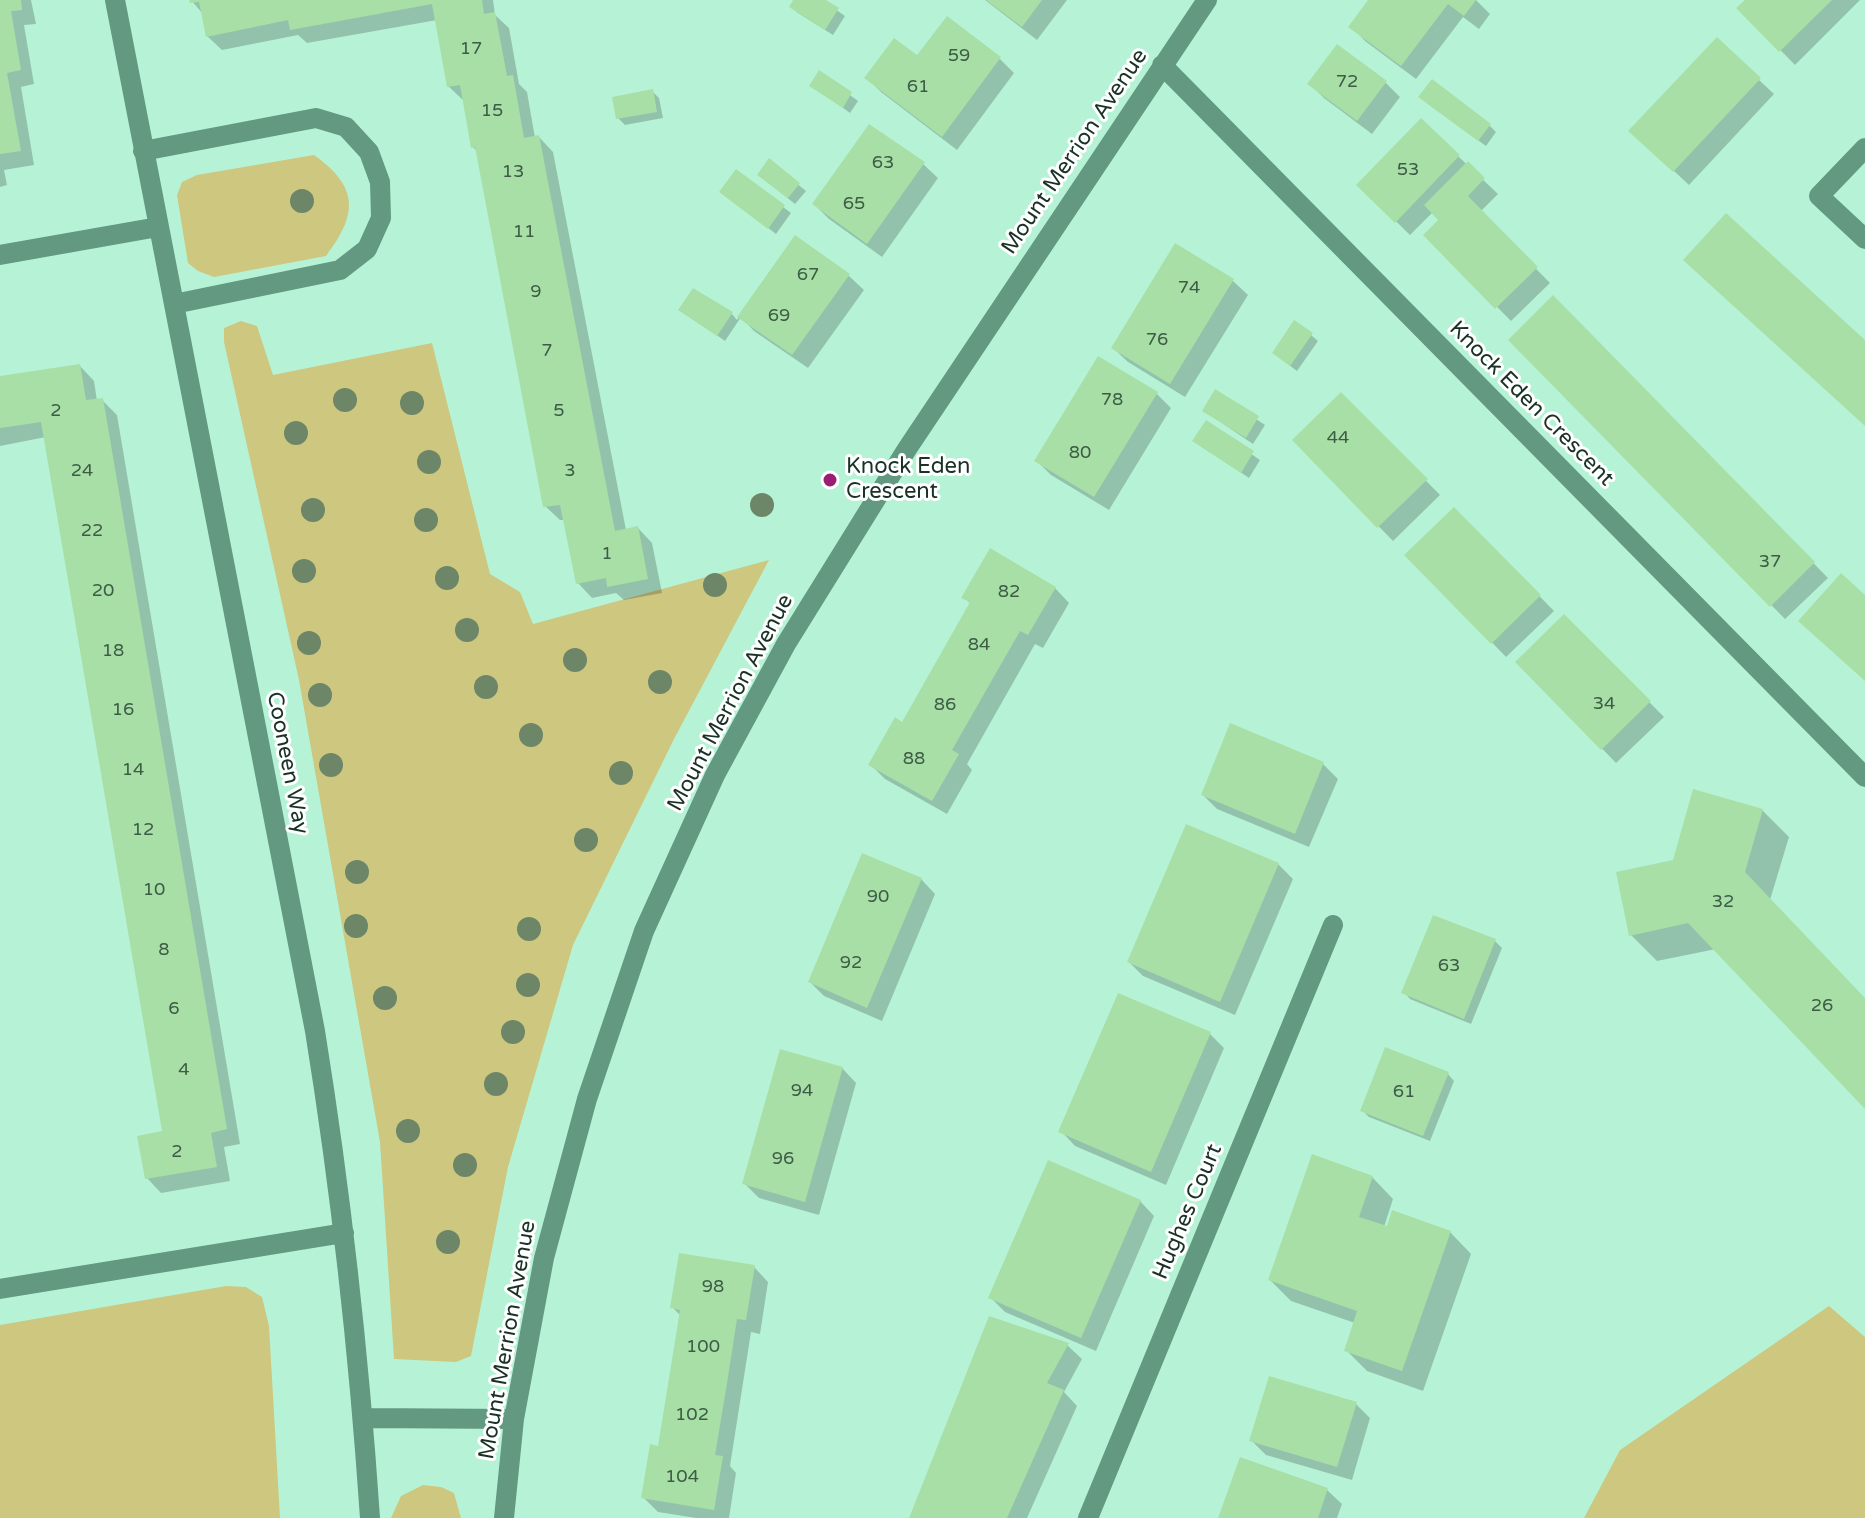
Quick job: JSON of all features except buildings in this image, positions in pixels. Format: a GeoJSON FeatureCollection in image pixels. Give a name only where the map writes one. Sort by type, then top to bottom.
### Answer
{"type":"FeatureCollection","features":[{"type":"Feature","properties":{"kind":"street","name":"Cooneen Way"},"geometry":{"type":"LineString","coordinates":[[115,0],[315,1031],[344,1233],[370,1518]]}},
{"type":"Feature","properties":{"kind":"street","name":"Mount Merrion Avenue"},"geometry":{"type":"LineString","coordinates":[[504,1518],[514,1419],[544,1258],[587,1099],[644,931],[715,775],[786,644],[907,449],[1207,0]]}},
{"type":"Feature","properties":{"kind":"street","name":"Knock Eden Crescent"},"geometry":{"type":"LineString","coordinates":[[1162,65],[1865,777]]}},
{"type":"Feature","properties":{"kind":"street"},"geometry":{"type":"LineString","coordinates":[[143,151],[316,118],[346,127],[369,152],[380,182],[381,218],[367,249],[340,270],[174,304]]}},
{"type":"Feature","properties":{"kind":"street"},"geometry":{"type":"LineString","coordinates":[[1865,148],[1819,196],[1865,239]]}},
{"type":"Feature","properties":{"kind":"street"},"geometry":{"type":"LineString","coordinates":[[0,255],[158,227]]}},
{"type":"Feature","properties":{"kind":"street","name":"Hughes Court"},"geometry":{"type":"LineString","coordinates":[[1088,1518],[1333,925]]}},
{"type":"Feature","properties":{"kind":"street"},"geometry":{"type":"LineString","coordinates":[[0,1289],[344,1233]]}},
{"type":"Feature","properties":{"kind":"street"},"geometry":{"type":"LineString","coordinates":[[363,1418],[514,1419]]}},
{"type":"Feature","properties":{"kind":"shaded area"},"geometry":{"type":"Polygon","coordinates":[[[314,155],[339,178],[349,202],[344,227],[326,256],[214,277],[188,263],[177,195],[182,182],[197,175],[314,155]]]}},
{"type":"Feature","properties":{"kind":"shaded area"},"geometry":{"type":"Polygon","coordinates":[[[241,321],[257,326],[273,375],[432,343],[490,574],[520,592],[533,624],[769,560],[674,739],[573,945],[508,1167],[471,1356],[456,1362],[394,1359],[380,1142],[299,680],[224,342],[224,328],[241,321]]]}},
{"type":"Feature","properties":{"kind":"shaded area"},"geometry":{"type":"Polygon","coordinates":[[[226,1286],[246,1287],[262,1297],[269,1326],[280,1518],[0,1518],[0,1325],[226,1286]]]}},
{"type":"Feature","properties":{"kind":"shaded area"},"geometry":{"type":"Polygon","coordinates":[[[1829,1306],[1865,1337],[1865,1518],[1584,1518],[1620,1450],[1829,1306]]]}},
{"type":"Feature","properties":{"kind":"shaded area"},"geometry":{"type":"Polygon","coordinates":[[[423,1485],[441,1487],[454,1493],[461,1518],[391,1518],[401,1496],[423,1485]]]}},
{"type":"Feature","properties":{"kind":"place","name":"Knock Eden Crescent"},"geometry":{"type":"Point","coordinates":[830,480]}}]}
